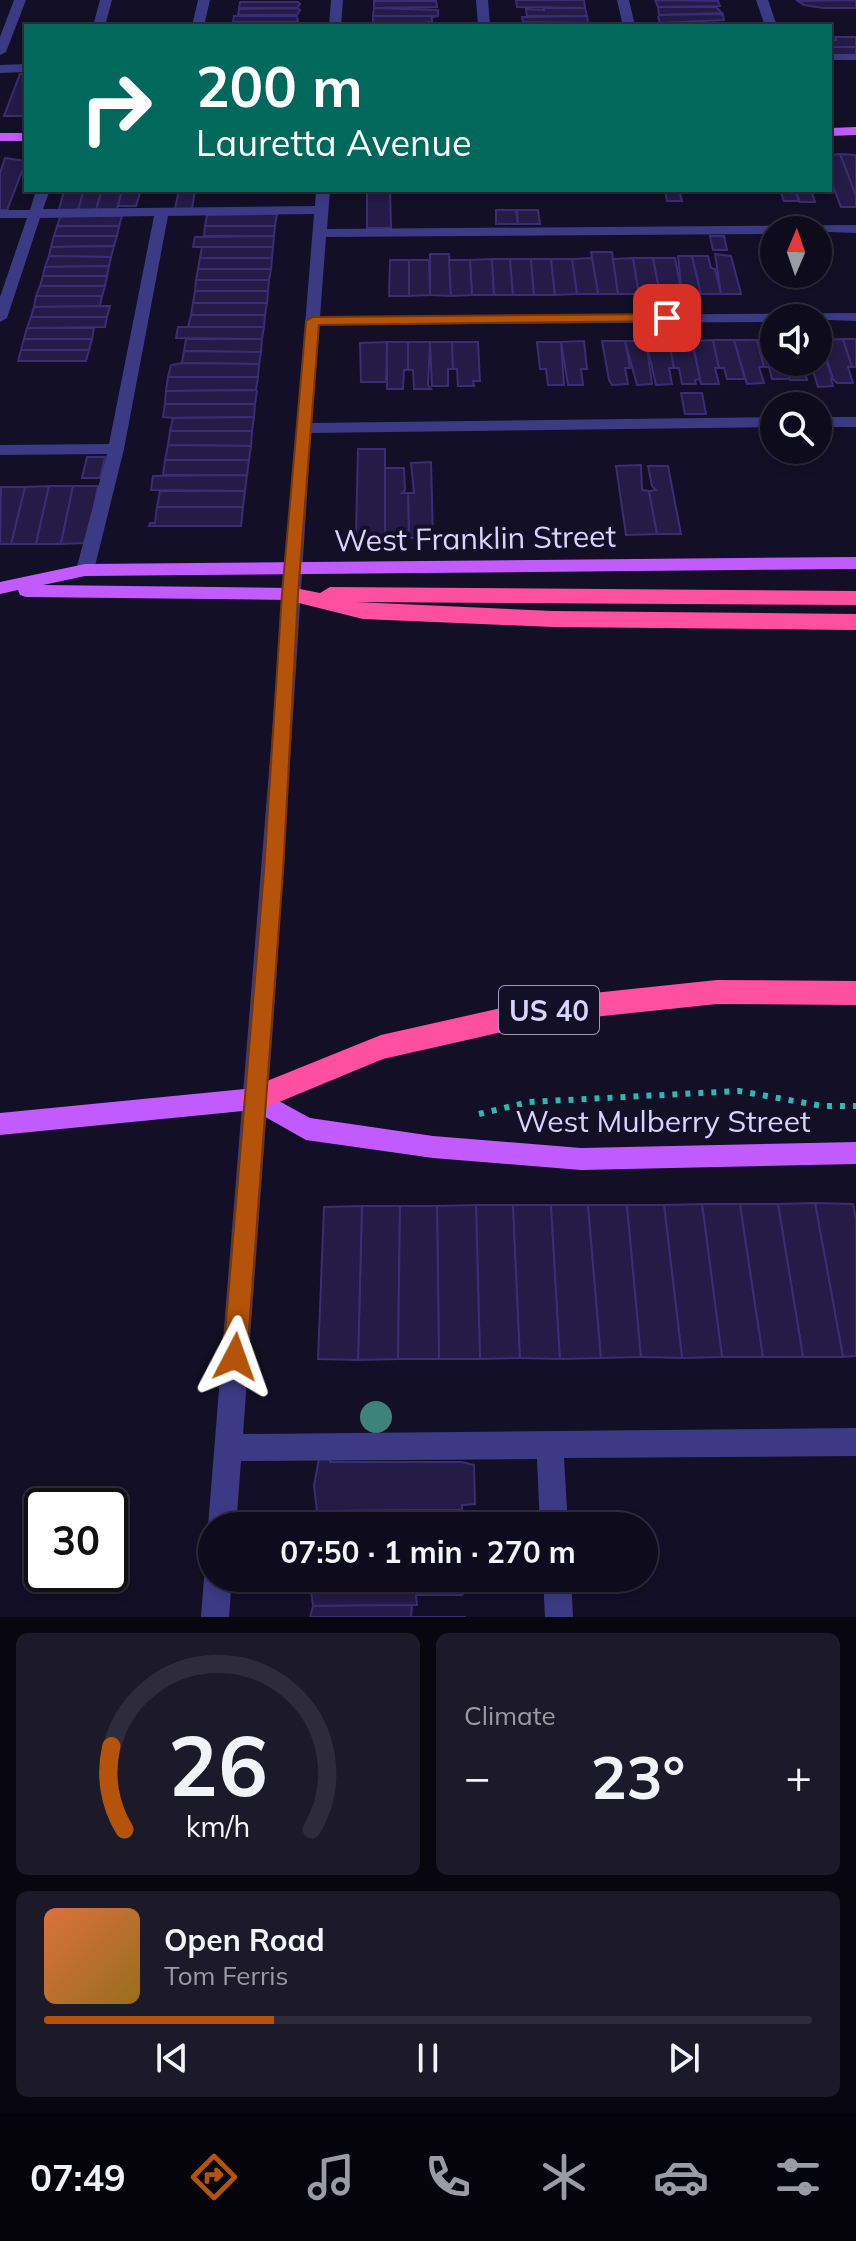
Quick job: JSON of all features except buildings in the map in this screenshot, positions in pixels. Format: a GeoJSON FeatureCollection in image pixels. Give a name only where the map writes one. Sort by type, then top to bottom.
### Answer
{"type":"FeatureCollection","features":[{"type":"Feature","properties":{"kind":"highway"},"geometry":{"type":"LineString","coordinates":[[290,594],[856,598]]}},
{"type":"Feature","properties":{"kind":"highway"},"geometry":{"type":"LineString","coordinates":[[290,594],[363,611],[553,619],[856,622]]}},
{"type":"Feature","properties":{"kind":"highway","name":"US 40"},"geometry":{"type":"LineString","coordinates":[[255,1099],[381,1047],[546,1010],[717,992],[856,993]]}},
{"type":"Feature","properties":{"kind":"main road"},"geometry":{"type":"LineString","coordinates":[[832,132],[856,131]]}},
{"type":"Feature","properties":{"kind":"main road"},"geometry":{"type":"LineString","coordinates":[[0,137],[24,137]]}},
{"type":"Feature","properties":{"kind":"main road","name":"West Franklin Street"},"geometry":{"type":"LineString","coordinates":[[0,589],[85,570],[856,563]]}},
{"type":"Feature","properties":{"kind":"main road","name":"West Franklin Street"},"geometry":{"type":"LineString","coordinates":[[0,589],[290,594]]}},
{"type":"Feature","properties":{"kind":"main road","name":"US 40"},"geometry":{"type":"LineString","coordinates":[[0,1124],[255,1099]]}},
{"type":"Feature","properties":{"kind":"main road","name":"West Mulberry Street"},"geometry":{"type":"LineString","coordinates":[[255,1099],[306,1129],[433,1147],[581,1159],[856,1153]]}},
{"type":"Feature","properties":{"kind":"street"},"geometry":{"type":"LineString","coordinates":[[0,52],[20,0]]}},
{"type":"Feature","properties":{"kind":"street"},"geometry":{"type":"LineString","coordinates":[[100,24],[106,0]]}},
{"type":"Feature","properties":{"kind":"street"},"geometry":{"type":"LineString","coordinates":[[198,24],[204,0]]}},
{"type":"Feature","properties":{"kind":"street"},"geometry":{"type":"LineString","coordinates":[[335,24],[337,0]]}},
{"type":"Feature","properties":{"kind":"street"},"geometry":{"type":"LineString","coordinates":[[482,0],[484,24]]}},
{"type":"Feature","properties":{"kind":"street"},"geometry":{"type":"LineString","coordinates":[[623,0],[629,24]]}},
{"type":"Feature","properties":{"kind":"street"},"geometry":{"type":"LineString","coordinates":[[762,0],[770,24]]}},
{"type":"Feature","properties":{"kind":"street"},"geometry":{"type":"LineString","coordinates":[[832,57],[856,57]]}},
{"type":"Feature","properties":{"kind":"street"},"geometry":{"type":"LineString","coordinates":[[0,69],[24,68]]}},
{"type":"Feature","properties":{"kind":"street"},"geometry":{"type":"LineString","coordinates":[[0,318],[42,192]]}},
{"type":"Feature","properties":{"kind":"street"},"geometry":{"type":"LineString","coordinates":[[223,1512],[277,825],[290,594],[323,192]]}},
{"type":"Feature","properties":{"kind":"street"},"geometry":{"type":"LineString","coordinates":[[0,214],[321,210]]}},
{"type":"Feature","properties":{"kind":"street"},"geometry":{"type":"LineString","coordinates":[[85,570],[116,449],[162,212]]}},
{"type":"Feature","properties":{"kind":"street"},"geometry":{"type":"LineString","coordinates":[[320,233],[856,229]]}},
{"type":"Feature","properties":{"kind":"street"},"geometry":{"type":"LineString","coordinates":[[313,321],[856,317]]}},
{"type":"Feature","properties":{"kind":"street"},"geometry":{"type":"LineString","coordinates":[[305,428],[760,422]]}},
{"type":"Feature","properties":{"kind":"street"},"geometry":{"type":"LineString","coordinates":[[832,422],[856,422]]}},
{"type":"Feature","properties":{"kind":"street"},"geometry":{"type":"LineString","coordinates":[[0,450],[116,449]]}},
{"type":"Feature","properties":{"kind":"street"},"geometry":{"type":"LineString","coordinates":[[228,1448],[856,1442]]}},
{"type":"Feature","properties":{"kind":"street"},"geometry":{"type":"LineString","coordinates":[[550,1445],[553,1512]]}},
{"type":"Feature","properties":{"kind":"street"},"geometry":{"type":"LineString","coordinates":[[215,1617],[217,1592]]}},
{"type":"Feature","properties":{"kind":"street"},"geometry":{"type":"LineString","coordinates":[[558,1592],[559,1617]]}},
{"type":"Feature","properties":{"kind":"path"},"geometry":{"type":"LineString","coordinates":[[476,1115],[529,1102],[739,1091],[822,1106],[856,1106]]}},
{"type":"Feature","properties":{"kind":"route"},"geometry":{"type":"LineString","coordinates":[[235,1357],[264,999],[290,594],[313,321],[667,318]]}}]}
